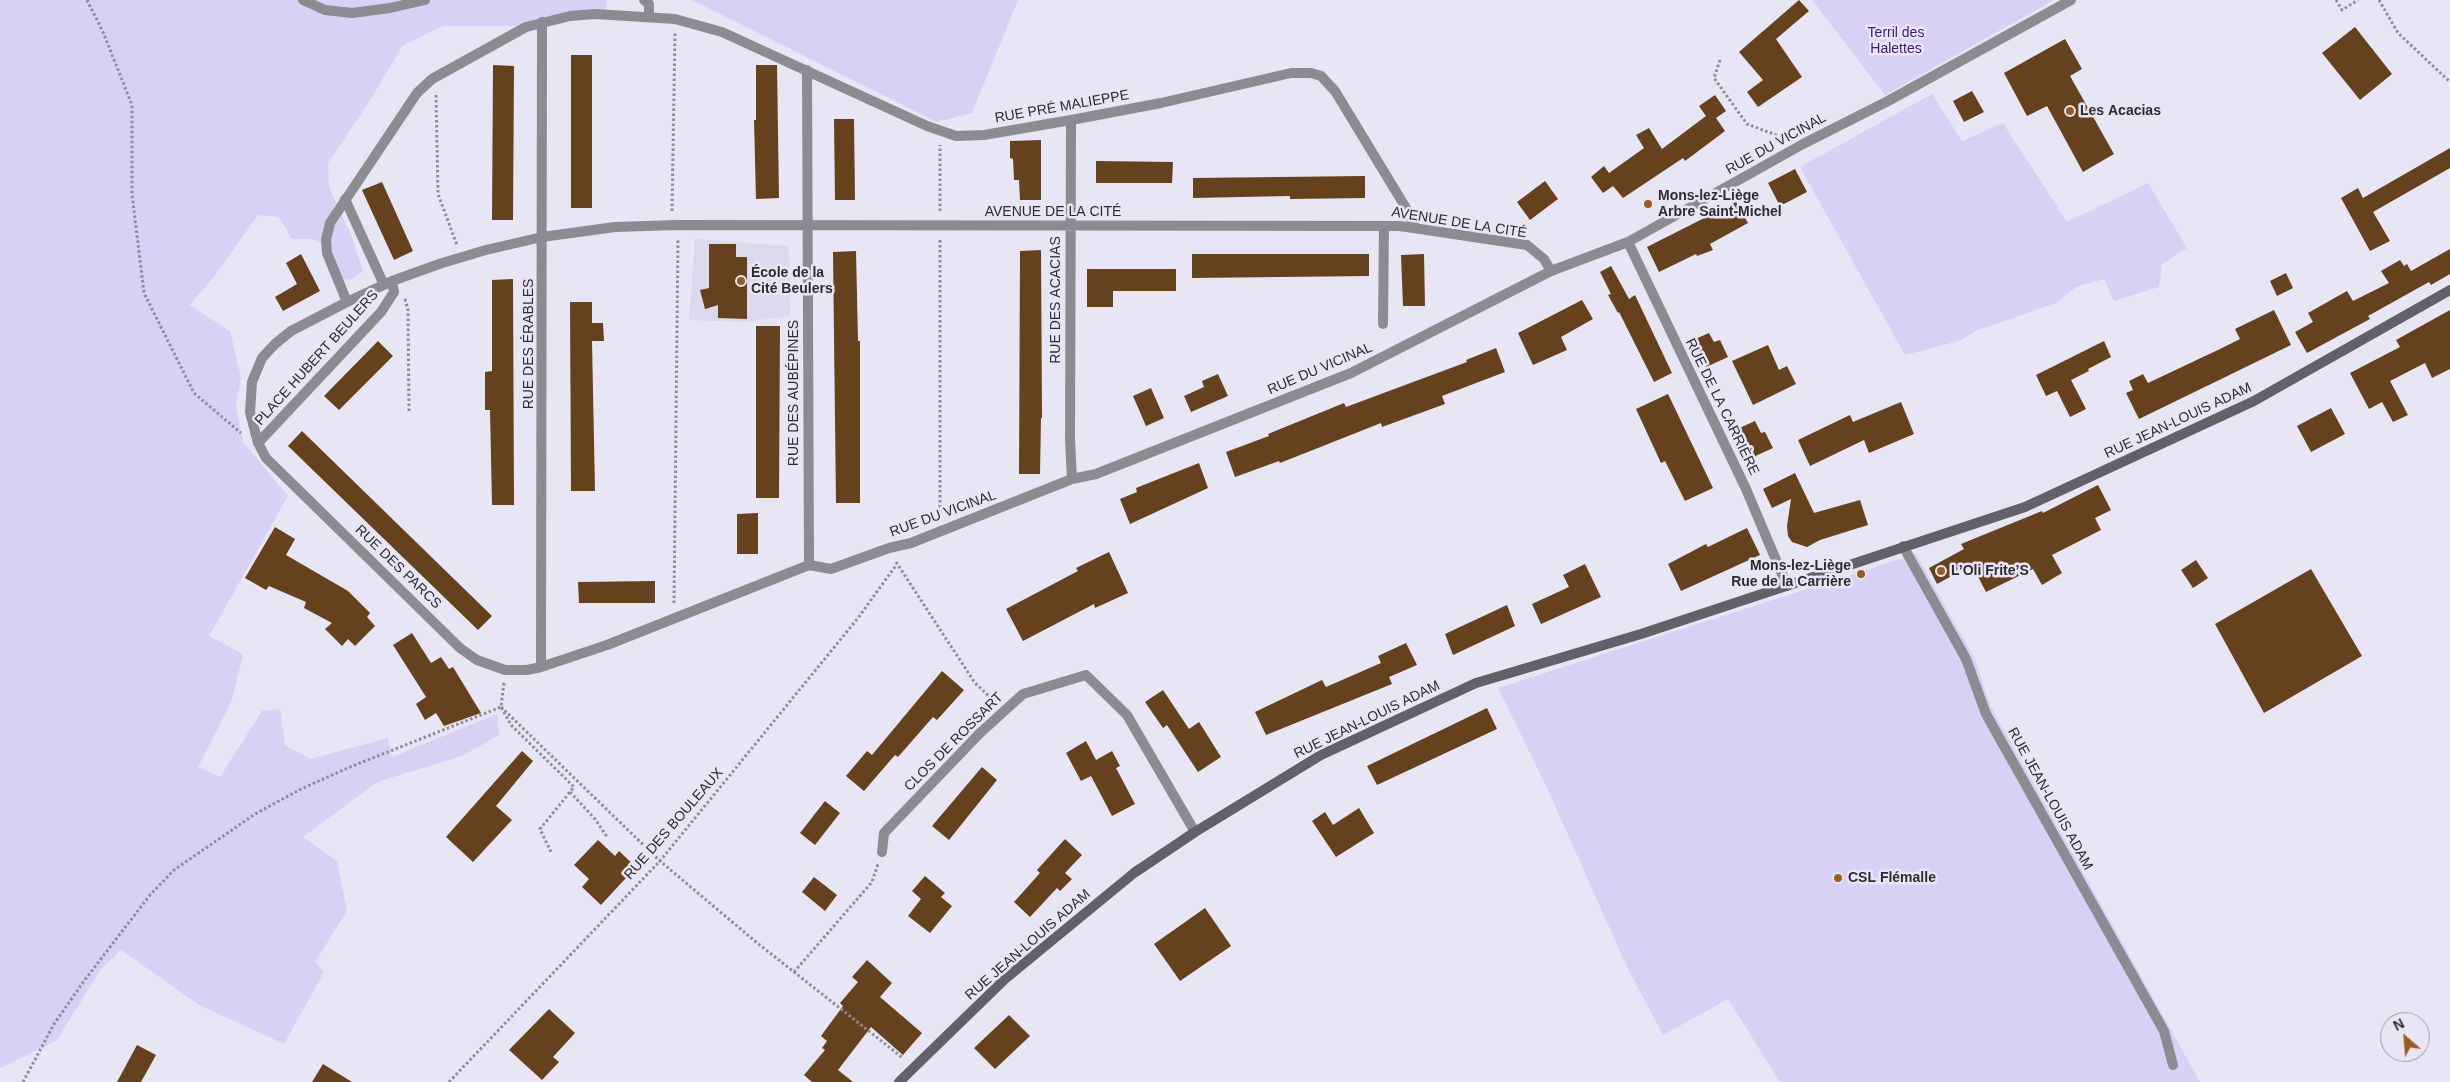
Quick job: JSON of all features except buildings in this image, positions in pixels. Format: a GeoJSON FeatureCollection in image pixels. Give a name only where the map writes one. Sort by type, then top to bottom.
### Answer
{"type":"FeatureCollection","features":[{"type":"Feature","properties":{"kind":"street"},"geometry":{"type":"LineString","coordinates":[[303,0],[325,10],[352,13],[390,8],[425,0]]}},
{"type":"Feature","properties":{"kind":"street"},"geometry":{"type":"LineString","coordinates":[[644,0],[649,4],[649,16]]}},
{"type":"Feature","properties":{"kind":"street","name":"RUE DU VICINAL"},"geometry":{"type":"LineString","coordinates":[[541,667],[575,656],[809,565],[830,569],[940,532],[1072,480],[1096,474],[1351,373],[1551,271],[1628,242],[1803,144],[2071,0]]}},
{"type":"Feature","properties":{"kind":"street","name":"RUE PRÉ MALIEPPE"},"geometry":{"type":"LineString","coordinates":[[345,199],[417,93],[436,77],[508,35],[542,22],[595,14],[675,19],[722,32],[942,132],[968,136],[1162,103],[1291,73],[1311,73],[1321,76],[1335,91],[1406,208],[1416,228]]}},
{"type":"Feature","properties":{"kind":"street","name":"RUE DES ÉRABLES"},"geometry":{"type":"LineString","coordinates":[[541,667],[542,22]]}},
{"type":"Feature","properties":{"kind":"street","name":"RUE DES AUBÉPINES"},"geometry":{"type":"LineString","coordinates":[[806,70],[809,565]]}},
{"type":"Feature","properties":{"kind":"street","name":"RUE DES ACACIAS"},"geometry":{"type":"LineString","coordinates":[[1071,120],[1070,440],[1072,480]]}},
{"type":"Feature","properties":{"kind":"street","name":"PLACE HUBERT BEULERS"},"geometry":{"type":"LineString","coordinates":[[260,447],[381,312],[394,292],[345,199]]}},
{"type":"Feature","properties":{"kind":"street","name":"PLACE HUBERT BEULERS"},"geometry":{"type":"LineString","coordinates":[[345,199],[330,223],[326,240],[330,264],[347,302]]}},
{"type":"Feature","properties":{"kind":"street","name":"AVENUE DE LA CITÉ"},"geometry":{"type":"LineString","coordinates":[[542,237],[615,227],[675,225],[1384,226],[1416,228],[1527,245],[1544,259],[1551,271]]}},
{"type":"Feature","properties":{"kind":"street"},"geometry":{"type":"LineString","coordinates":[[1383,324],[1384,226]]}},
{"type":"Feature","properties":{"kind":"street","name":"PLACE HUBERT BEULERS"},"geometry":{"type":"LineString","coordinates":[[260,447],[250,412],[252,382],[262,358],[275,344],[291,332],[347,302],[388,283],[462,257],[542,237]]}},
{"type":"Feature","properties":{"kind":"street","name":"RUE DE LA CARRIÈRE"},"geometry":{"type":"LineString","coordinates":[[1628,242],[1746,489],[1787,586]]}},
{"type":"Feature","properties":{"kind":"street","name":"RUE JEAN-LOUIS ADAM"},"geometry":{"type":"LineString","coordinates":[[899,1082],[913,1066],[1005,979],[1134,873],[1195,832],[1320,755],[1476,683],[1641,634],[2025,507],[2254,401],[2450,290]]}},
{"type":"Feature","properties":{"kind":"street","name":"RUE DES PARCS"},"geometry":{"type":"LineString","coordinates":[[260,447],[460,648],[477,660],[505,670],[527,670],[541,667]]}},
{"type":"Feature","properties":{"kind":"street","name":"RUE JEAN-LOUIS ADAM"},"geometry":{"type":"LineString","coordinates":[[1903,546],[1966,659],[1986,714],[2164,1031],[2173,1065]]}},
{"type":"Feature","properties":{"kind":"street","name":"CLOS DE ROSSART"},"geometry":{"type":"LineString","coordinates":[[882,852],[884,833],[980,733],[1023,694],[1086,675],[1127,716],[1195,832]]}},
{"type":"Feature","properties":{"kind":"path"},"geometry":{"type":"LineString","coordinates":[[88,0],[132,104],[132,194],[144,294],[194,393],[260,447]]}},
{"type":"Feature","properties":{"kind":"path"},"geometry":{"type":"LineString","coordinates":[[2336,0],[2342,10],[2358,0]]}},
{"type":"Feature","properties":{"kind":"path"},"geometry":{"type":"LineString","coordinates":[[2379,0],[2398,33],[2450,82]]}},
{"type":"Feature","properties":{"kind":"path"},"geometry":{"type":"LineString","coordinates":[[674,618],[675,19]]}},
{"type":"Feature","properties":{"kind":"path"},"geometry":{"type":"LineString","coordinates":[[1720,60],[1714,78],[1747,124],[1803,144]]}},
{"type":"Feature","properties":{"kind":"path"},"geometry":{"type":"LineString","coordinates":[[436,77],[438,194],[462,257]]}},
{"type":"Feature","properties":{"kind":"path"},"geometry":{"type":"LineString","coordinates":[[940,532],[940,226],[942,132]]}},
{"type":"Feature","properties":{"kind":"path"},"geometry":{"type":"LineString","coordinates":[[394,292],[404,298],[408,305],[409,412]]}},
{"type":"Feature","properties":{"kind":"path","name":"RUE DES BOULEAUX"},"geometry":{"type":"LineString","coordinates":[[449,1082],[660,861],[858,618],[897,564],[975,683],[1004,711]]}},
{"type":"Feature","properties":{"kind":"path"},"geometry":{"type":"LineString","coordinates":[[505,670],[501,707],[511,725],[574,787],[540,829],[552,854]]}},
{"type":"Feature","properties":{"kind":"path"},"geometry":{"type":"LineString","coordinates":[[501,707],[660,861],[794,972],[913,1066]]}},
{"type":"Feature","properties":{"kind":"path"},"geometry":{"type":"LineString","coordinates":[[23,1082],[54,1024],[84,981],[150,895],[174,870],[255,814],[301,789],[350,767],[501,707]]}},
{"type":"Feature","properties":{"kind":"path"},"geometry":{"type":"LineString","coordinates":[[570,792],[595,819],[607,837]]}},
{"type":"Feature","properties":{"kind":"path"},"geometry":{"type":"LineString","coordinates":[[794,972],[872,882],[882,852]]}},
{"type":"Feature","properties":{"kind":"shaded area","name":"École de la Cité Beulers"},"geometry":{"type":"Polygon","coordinates":[[[695,239],[789,246],[790,316],[743,322],[689,320],[695,239]]]}},
{"type":"Feature","properties":{"kind":"green space"},"geometry":{"type":"Polygon","coordinates":[[[0,0],[69,0],[71,5],[70,0],[607,0],[605,12],[520,26],[443,26],[402,46],[372,97],[328,163],[329,187],[353,240],[363,271],[350,280],[342,278],[330,249],[313,239],[292,239],[279,217],[258,215],[216,274],[190,305],[230,331],[241,378],[236,406],[243,442],[288,496],[209,636],[243,654],[232,700],[198,767],[220,777],[262,711],[280,709],[285,745],[310,759],[388,738],[392,757],[497,714],[499,735],[462,756],[377,782],[303,837],[337,861],[347,911],[315,962],[324,972],[284,1044],[199,1005],[121,950],[101,969],[57,1040],[0,1068],[0,0]]]}},
{"type":"Feature","properties":{"kind":"green space"},"geometry":{"type":"Polygon","coordinates":[[[692,0],[1018,0],[972,113],[937,122],[692,0]]]}},
{"type":"Feature","properties":{"kind":"green space","name":"Terril des Halettes"},"geometry":{"type":"Polygon","coordinates":[[[1812,0],[2054,0],[1885,95],[1812,0]]]}},
{"type":"Feature","properties":{"kind":"green space"},"geometry":{"type":"Polygon","coordinates":[[[1932,94],[1962,141],[2003,123],[2067,222],[2148,183],[2187,248],[2162,264],[2159,287],[2114,301],[2104,279],[2076,287],[2056,303],[1978,330],[1959,341],[1905,355],[1800,167],[1932,94]]]}},
{"type":"Feature","properties":{"kind":"green space","name":"CSL Flémalle"},"geometry":{"type":"Polygon","coordinates":[[[1916,554],[1975,659],[1990,705],[2200,1082],[1780,1082],[1728,999],[1663,1035],[1628,969],[1547,788],[1498,688],[1916,554]]]}},
{"type":"Feature","properties":{"kind":"place","name":"Les Acacias"},"geometry":{"type":"Point","coordinates":[2070,111]}},
{"type":"Feature","properties":{"kind":"place","name":"Mons-lez-Liège Arbre Saint-Michel"},"geometry":{"type":"Point","coordinates":[1648,204]}},
{"type":"Feature","properties":{"kind":"place","name":"École de la Cité Beulers"},"geometry":{"type":"Point","coordinates":[741,281]}},
{"type":"Feature","properties":{"kind":"place","name":"L’Oli Frite’S"},"geometry":{"type":"Point","coordinates":[1941,571]}},
{"type":"Feature","properties":{"kind":"place","name":"Mons-lez-Liège Rue de la Carrière"},"geometry":{"type":"Point","coordinates":[1861,574]}},
{"type":"Feature","properties":{"kind":"place","name":"CSL Flémalle"},"geometry":{"type":"Point","coordinates":[1838,878]}}]}
